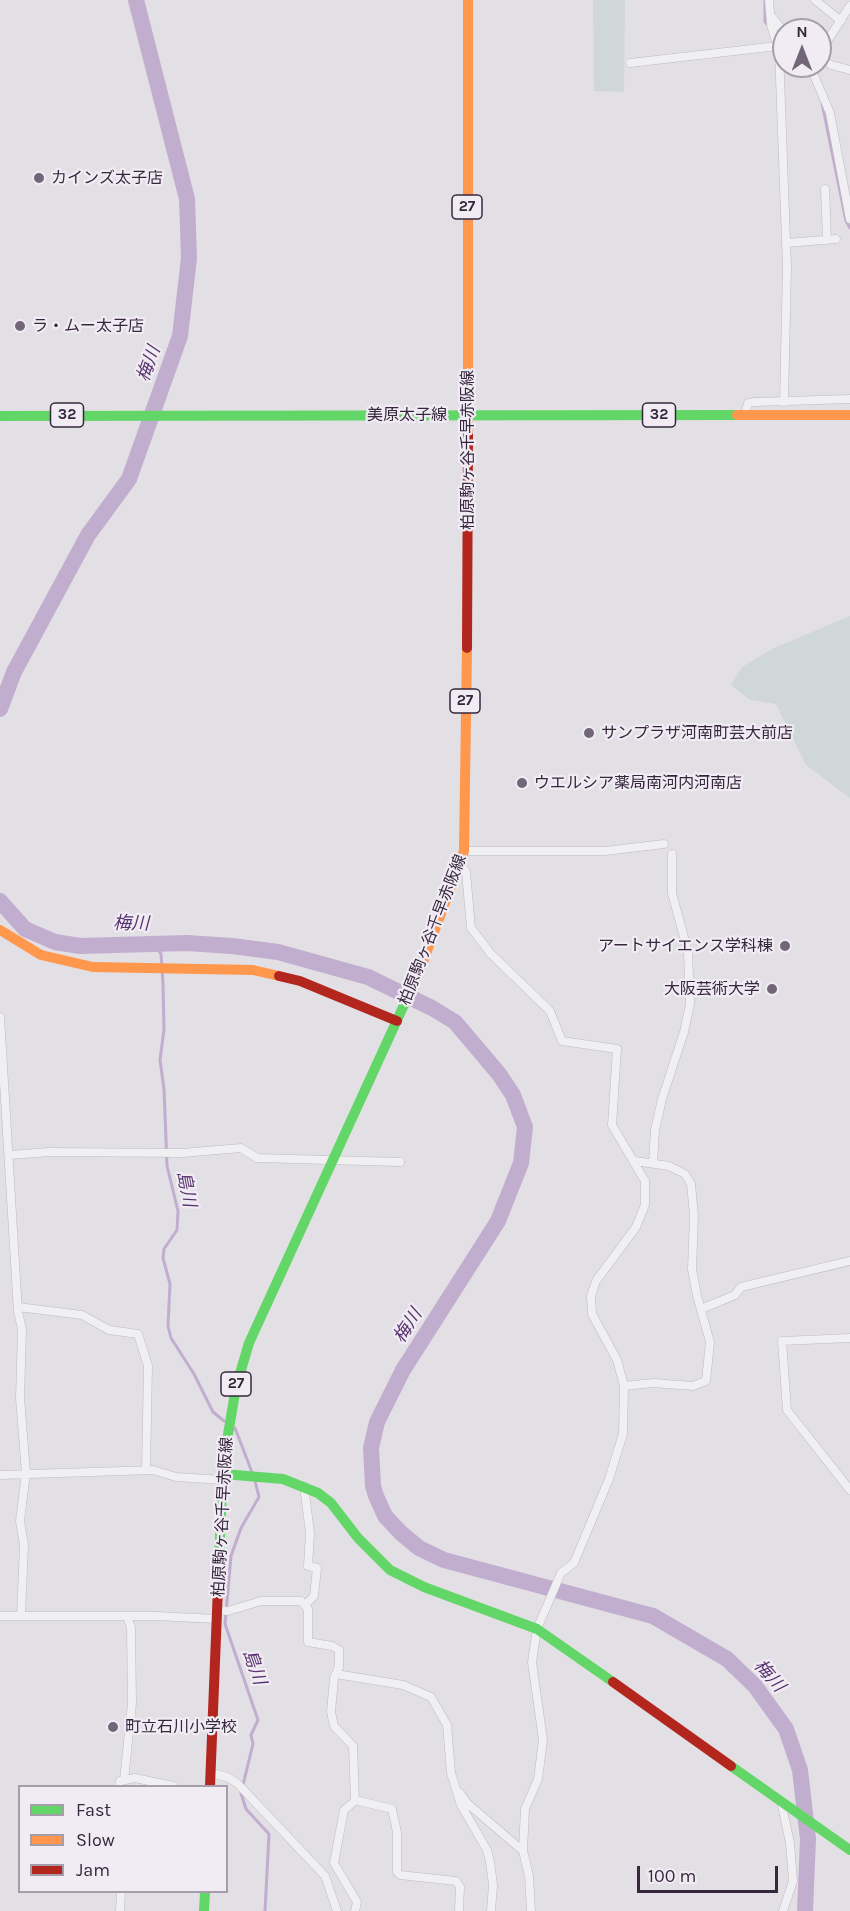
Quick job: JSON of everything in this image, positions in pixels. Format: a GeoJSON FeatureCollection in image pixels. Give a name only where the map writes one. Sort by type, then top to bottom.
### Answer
{"type":"FeatureCollection","features":[{"type":"Feature","properties":{"kind":"main road","name":"柏原駒ヶ谷千早赤阪線"},"geometry":{"type":"LineString","coordinates":[[210,1785],[223,1477],[232,1406],[249,1343],[417,978],[462,856],[468,415],[468,0]]}},
{"type":"Feature","properties":{"kind":"main road","name":"美原太子線"},"geometry":{"type":"LineString","coordinates":[[0,416],[850,415]]}},
{"type":"Feature","properties":{"kind":"main road"},"geometry":{"type":"LineString","coordinates":[[0,930],[41,956],[93,967],[253,970],[300,981],[399,1018]]}},
{"type":"Feature","properties":{"kind":"main road"},"geometry":{"type":"LineString","coordinates":[[223,1477],[283,1479],[304,1486],[331,1503],[358,1538],[390,1569],[424,1587],[537,1629],[850,1850]]}},
{"type":"Feature","properties":{"kind":"main road"},"geometry":{"type":"LineString","coordinates":[[204,1911],[205,1893]]}},
{"type":"Feature","properties":{"kind":"street"},"geometry":{"type":"LineString","coordinates":[[769,0],[772,28]]}},
{"type":"Feature","properties":{"kind":"street"},"geometry":{"type":"LineString","coordinates":[[815,0],[844,19]]}},
{"type":"Feature","properties":{"kind":"street"},"geometry":{"type":"LineString","coordinates":[[832,36],[850,6]]}},
{"type":"Feature","properties":{"kind":"street"},"geometry":{"type":"LineString","coordinates":[[630,63],[772,47]]}},
{"type":"Feature","properties":{"kind":"street"},"geometry":{"type":"LineString","coordinates":[[832,65],[850,70]]}},
{"type":"Feature","properties":{"kind":"street"},"geometry":{"type":"LineString","coordinates":[[779,78],[786,243],[784,402]]}},
{"type":"Feature","properties":{"kind":"street"},"geometry":{"type":"LineString","coordinates":[[815,78],[830,113],[850,219]]}},
{"type":"Feature","properties":{"kind":"street"},"geometry":{"type":"LineString","coordinates":[[825,189],[827,240]]}},
{"type":"Feature","properties":{"kind":"street"},"geometry":{"type":"LineString","coordinates":[[786,243],[836,239]]}},
{"type":"Feature","properties":{"kind":"street"},"geometry":{"type":"LineString","coordinates":[[745,415],[748,403],[850,399]]}},
{"type":"Feature","properties":{"kind":"street"},"geometry":{"type":"LineString","coordinates":[[531,1911],[529,1876],[523,1851],[525,1809],[538,1779],[543,1740],[531,1662],[537,1629],[559,1577],[574,1563],[609,1479],[622,1434],[624,1386],[617,1360],[592,1314],[591,1296],[596,1281],[636,1227],[645,1205],[645,1181],[635,1161],[618,1139],[612,1125],[617,1049],[562,1041],[550,1011],[491,954],[471,928],[466,872],[462,856],[605,851],[664,844]]}},
{"type":"Feature","properties":{"kind":"street"},"geometry":{"type":"LineString","coordinates":[[653,1163],[655,1130],[662,1099],[684,1032],[690,1004],[688,952],[672,893],[672,854]]}},
{"type":"Feature","properties":{"kind":"street"},"geometry":{"type":"LineString","coordinates":[[0,1017],[18,1307],[22,1329],[20,1398],[25,1476],[20,1521],[24,1545],[21,1616]]}},
{"type":"Feature","properties":{"kind":"street"},"geometry":{"type":"LineString","coordinates":[[9,1155],[50,1152],[182,1154],[241,1148],[258,1158],[333,1162],[400,1162]]}},
{"type":"Feature","properties":{"kind":"street"},"geometry":{"type":"LineString","coordinates":[[624,1386],[653,1383],[693,1386],[706,1381],[710,1342],[692,1269],[694,1216],[691,1184],[685,1174],[669,1166],[635,1161]]}},
{"type":"Feature","properties":{"kind":"street"},"geometry":{"type":"LineString","coordinates":[[701,1309],[735,1295],[741,1287],[802,1275],[850,1261]]}},
{"type":"Feature","properties":{"kind":"street"},"geometry":{"type":"LineString","coordinates":[[18,1307],[82,1315],[109,1330],[138,1334],[148,1366],[146,1470]]}},
{"type":"Feature","properties":{"kind":"street"},"geometry":{"type":"LineString","coordinates":[[850,1338],[782,1341],[787,1410],[850,1490]]}},
{"type":"Feature","properties":{"kind":"street"},"geometry":{"type":"LineString","coordinates":[[0,1475],[25,1476],[82,1471],[146,1470],[176,1476],[223,1477]]}},
{"type":"Feature","properties":{"kind":"street"},"geometry":{"type":"LineString","coordinates":[[304,1486],[310,1533],[308,1566],[316,1568],[314,1596],[304,1605]]}},
{"type":"Feature","properties":{"kind":"street"},"geometry":{"type":"LineString","coordinates":[[0,1616],[218,1615],[261,1601],[291,1599],[302,1601],[308,1609],[308,1642],[332,1646],[339,1650],[339,1667],[331,1712],[334,1726],[353,1746],[355,1800],[344,1810],[334,1863],[357,1902],[355,1911]]}},
{"type":"Feature","properties":{"kind":"street"},"geometry":{"type":"LineString","coordinates":[[127,1617],[131,1627],[132,1703],[122,1783],[135,1778],[169,1785]]}},
{"type":"Feature","properties":{"kind":"street"},"geometry":{"type":"LineString","coordinates":[[336,1674],[403,1685],[431,1697],[447,1725],[451,1773],[461,1805],[487,1850],[493,1885],[491,1911]]}},
{"type":"Feature","properties":{"kind":"street"},"geometry":{"type":"LineString","coordinates":[[211,1773],[227,1777],[237,1783],[325,1876],[337,1911]]}},
{"type":"Feature","properties":{"kind":"street"},"geometry":{"type":"LineString","coordinates":[[456,1787],[468,1804],[523,1851]]}},
{"type":"Feature","properties":{"kind":"street"},"geometry":{"type":"LineString","coordinates":[[780,1799],[790,1843],[793,1881],[783,1911]]}},
{"type":"Feature","properties":{"kind":"street"},"geometry":{"type":"LineString","coordinates":[[355,1800],[392,1809],[397,1832],[397,1872],[400,1875],[456,1881],[460,1887],[459,1911]]}},
{"type":"Feature","properties":{"kind":"street"},"geometry":{"type":"LineString","coordinates":[[120,1911],[121,1893]]}},
{"type":"Feature","properties":{"kind":"shaded area"},"geometry":{"type":"Polygon","coordinates":[[[593,0],[625,0],[624,92],[594,91],[593,0]]]}},
{"type":"Feature","properties":{"kind":"shaded area"},"geometry":{"type":"Polygon","coordinates":[[[850,616],[850,798],[806,765],[776,704],[750,700],[731,685],[742,667],[772,649],[850,616]]]}},
{"type":"Feature","properties":{"kind":"waterway","name":"梅川"},"geometry":{"type":"LineString","coordinates":[[0,709],[14,672],[88,535],[129,479],[180,336],[189,258],[187,199],[136,0]]}},
{"type":"Feature","properties":{"kind":"waterway"},"geometry":{"type":"LineString","coordinates":[[765,0],[765,22],[769,26]]}},
{"type":"Feature","properties":{"kind":"waterway"},"geometry":{"type":"LineString","coordinates":[[822,103],[846,221],[850,228]]}},
{"type":"Feature","properties":{"kind":"waterway","name":"梅川"},"geometry":{"type":"LineString","coordinates":[[0,901],[25,929],[55,942],[80,946],[187,943],[232,946],[278,952],[368,977],[432,1008],[455,1022],[499,1074],[513,1095],[525,1127],[521,1163],[498,1221],[403,1370],[377,1422],[371,1448],[373,1486],[376,1496],[385,1516],[419,1548],[444,1560],[653,1616],[727,1659],[755,1686],[786,1729],[800,1770],[808,1839],[805,1911]]}},
{"type":"Feature","properties":{"kind":"waterway","name":"島川"},"geometry":{"type":"LineString","coordinates":[[154,944],[161,954],[163,984],[164,1029],[160,1060],[164,1089],[167,1166],[178,1211],[177,1230],[164,1249],[163,1258],[170,1284],[168,1326],[171,1338],[194,1374],[213,1412],[224,1421]]}},
{"type":"Feature","properties":{"kind":"waterway","name":"島川"},"geometry":{"type":"LineString","coordinates":[[235,1428],[253,1475]]}},
{"type":"Feature","properties":{"kind":"waterway","name":"島川"},"geometry":{"type":"LineString","coordinates":[[255,1481],[259,1497],[241,1528],[231,1556],[225,1624],[258,1720],[251,1735],[253,1744],[241,1793],[246,1809],[269,1834],[265,1911]]}},
{"type":"Feature","properties":{"kind":"traffic: fast"},"geometry":{"type":"LineString","coordinates":[[0,416],[737,415]]}},
{"type":"Feature","properties":{"kind":"traffic: fast"},"geometry":{"type":"LineString","coordinates":[[219,1562],[223,1464],[236,1387],[249,1343],[420,970]]}},
{"type":"Feature","properties":{"kind":"traffic: fast"},"geometry":{"type":"LineString","coordinates":[[223,1474],[283,1479],[318,1493],[331,1503],[358,1538],[390,1570],[424,1587],[537,1629],[613,1682]]}},
{"type":"Feature","properties":{"kind":"traffic: fast"},"geometry":{"type":"LineString","coordinates":[[731,1766],[850,1850]]}},
{"type":"Feature","properties":{"kind":"traffic: fast"},"geometry":{"type":"LineString","coordinates":[[204,1911],[205,1893]]}},
{"type":"Feature","properties":{"kind":"traffic: slow"},"geometry":{"type":"LineString","coordinates":[[468,0],[468,435]]}},
{"type":"Feature","properties":{"kind":"traffic: slow"},"geometry":{"type":"LineString","coordinates":[[737,415],[850,415]]}},
{"type":"Feature","properties":{"kind":"traffic: slow"},"geometry":{"type":"LineString","coordinates":[[420,970],[464,851],[467,648]]}},
{"type":"Feature","properties":{"kind":"traffic: slow"},"geometry":{"type":"LineString","coordinates":[[0,930],[41,955],[93,967],[253,970],[279,976]]}},
{"type":"Feature","properties":{"kind":"traffic: jam"},"geometry":{"type":"LineString","coordinates":[[467,648],[468,435]]}},
{"type":"Feature","properties":{"kind":"traffic: jam"},"geometry":{"type":"LineString","coordinates":[[279,976],[300,981],[397,1021]]}},
{"type":"Feature","properties":{"kind":"traffic: jam"},"geometry":{"type":"LineString","coordinates":[[210,1785],[219,1562]]}},
{"type":"Feature","properties":{"kind":"traffic: jam"},"geometry":{"type":"LineString","coordinates":[[613,1682],[731,1766]]}},
{"type":"Feature","properties":{"kind":"place","name":"カインズ太子店"},"geometry":{"type":"Point","coordinates":[39,178]}},
{"type":"Feature","properties":{"kind":"place","name":"ラ・ムー太子店"},"geometry":{"type":"Point","coordinates":[20,326]}},
{"type":"Feature","properties":{"kind":"place","name":"サンプラザ河南町芸大前店"},"geometry":{"type":"Point","coordinates":[589,733]}},
{"type":"Feature","properties":{"kind":"place","name":"ウエルシア薬局南河内河南店"},"geometry":{"type":"Point","coordinates":[522,783]}},
{"type":"Feature","properties":{"kind":"place","name":"アートサイエンス学科棟"},"geometry":{"type":"Point","coordinates":[785,946]}},
{"type":"Feature","properties":{"kind":"place","name":"大阪芸術大学"},"geometry":{"type":"Point","coordinates":[772,989]}},
{"type":"Feature","properties":{"kind":"place","name":"町立石川小学校"},"geometry":{"type":"Point","coordinates":[113,1727]}}]}
